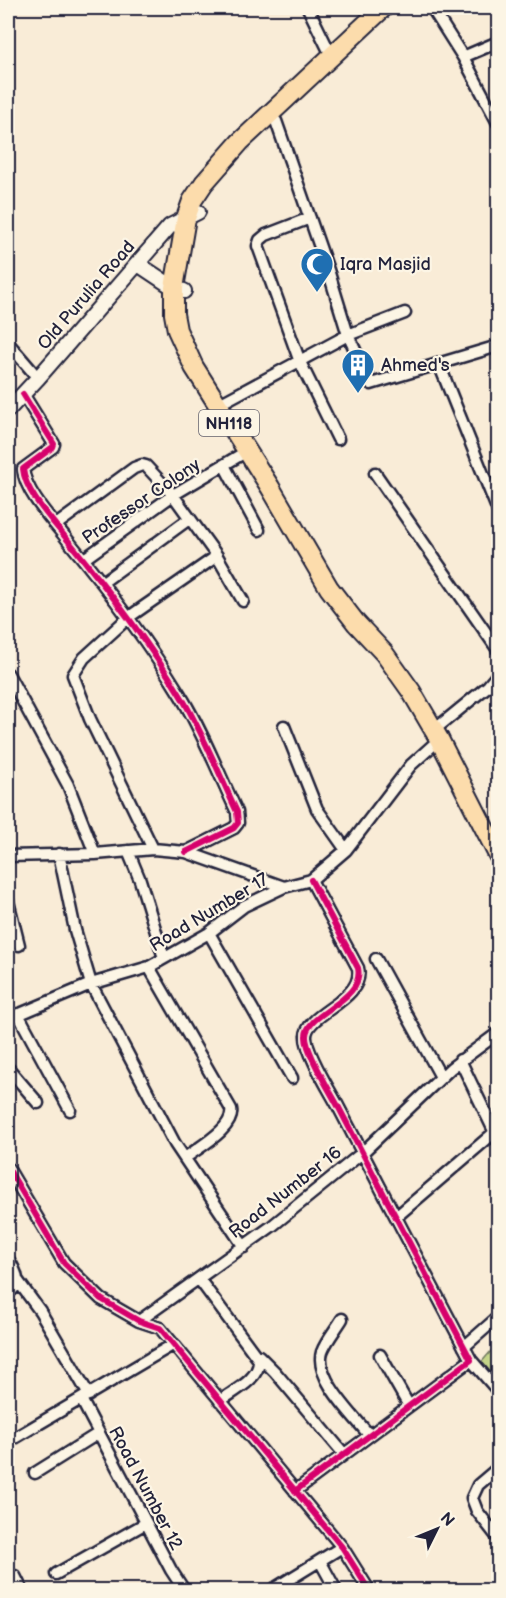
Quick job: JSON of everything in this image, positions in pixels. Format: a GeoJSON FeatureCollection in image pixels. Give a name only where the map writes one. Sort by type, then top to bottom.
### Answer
{"type":"FeatureCollection","features":[{"type":"Feature","properties":{"kind":"highway","name":"NH118"},"geometry":{"type":"LineString","coordinates":[[383,8],[222,162],[204,183],[192,201],[188,258],[174,314],[177,330],[194,367],[329,588],[356,623],[390,660],[441,733],[498,855]]}},
{"type":"Feature","properties":{"kind":"highway","name":"NH118"},"geometry":{"type":"LineString","coordinates":[[192,215],[226,169],[396,8]]}},
{"type":"Feature","properties":{"kind":"highway","name":"NH118"},"geometry":{"type":"LineString","coordinates":[[179,290],[189,339],[225,402],[338,590],[401,662],[498,842]]}},
{"type":"Feature","properties":{"kind":"main road","name":"Old Purulia Road"},"geometry":{"type":"LineString","coordinates":[[8,410],[170,226],[192,215]]}},
{"type":"Feature","properties":{"kind":"main road"},"geometry":{"type":"LineString","coordinates":[[138,264],[179,290]]}},
{"type":"Feature","properties":{"kind":"street"},"geometry":{"type":"LineString","coordinates":[[308,8],[332,57]]}},
{"type":"Feature","properties":{"kind":"street"},"geometry":{"type":"LineString","coordinates":[[432,8],[463,57],[498,123]]}},
{"type":"Feature","properties":{"kind":"street"},"geometry":{"type":"LineString","coordinates":[[463,57],[498,42]]}},
{"type":"Feature","properties":{"kind":"street"},"geometry":{"type":"LineString","coordinates":[[276,121],[348,335],[371,384],[498,346]]}},
{"type":"Feature","properties":{"kind":"street"},"geometry":{"type":"LineString","coordinates":[[310,218],[266,235],[260,240],[258,246],[300,362],[338,439]]}},
{"type":"Feature","properties":{"kind":"street"},"geometry":{"type":"LineString","coordinates":[[225,402],[348,335],[405,314]]}},
{"type":"Feature","properties":{"kind":"street"},"geometry":{"type":"LineString","coordinates":[[8,343],[38,378]]}},
{"type":"Feature","properties":{"kind":"street"},"geometry":{"type":"LineString","coordinates":[[438,364],[498,511]]}},
{"type":"Feature","properties":{"kind":"street"},"geometry":{"type":"LineString","coordinates":[[23,394],[54,444],[25,467],[23,472],[33,493],[129,617],[180,695],[237,812],[238,823],[234,828],[186,852]]}},
{"type":"Feature","properties":{"kind":"street","name":"Professor Colony"},"geometry":{"type":"LineString","coordinates":[[84,559],[173,495],[247,451]]}},
{"type":"Feature","properties":{"kind":"street"},"geometry":{"type":"LineString","coordinates":[[56,525],[134,468],[142,465],[151,469],[173,495],[217,556],[243,601]]}},
{"type":"Feature","properties":{"kind":"street"},"geometry":{"type":"LineString","coordinates":[[224,465],[259,530]]}},
{"type":"Feature","properties":{"kind":"street"},"geometry":{"type":"LineString","coordinates":[[375,473],[498,650]]}},
{"type":"Feature","properties":{"kind":"street"},"geometry":{"type":"LineString","coordinates":[[103,582],[189,519]]}},
{"type":"Feature","properties":{"kind":"street"},"geometry":{"type":"LineString","coordinates":[[153,849],[90,719],[73,675],[84,658],[129,617],[217,556]]}},
{"type":"Feature","properties":{"kind":"street"},"geometry":{"type":"LineString","coordinates":[[8,674],[68,785],[95,854]]}},
{"type":"Feature","properties":{"kind":"street","name":"Road Number 17"},"geometry":{"type":"LineString","coordinates":[[13,1017],[91,984],[149,967],[209,933],[244,906],[284,887],[311,879],[346,850],[411,765],[498,674]]}},
{"type":"Feature","properties":{"kind":"street"},"geometry":{"type":"LineString","coordinates":[[284,726],[317,809],[346,850]]}},
{"type":"Feature","properties":{"kind":"street"},"geometry":{"type":"LineString","coordinates":[[8,856],[95,854],[153,849],[186,852],[284,887]]}},
{"type":"Feature","properties":{"kind":"street"},"geometry":{"type":"LineString","coordinates":[[128,851],[140,880],[164,958]]}},
{"type":"Feature","properties":{"kind":"street"},"geometry":{"type":"LineString","coordinates":[[59,854],[75,930],[91,984],[134,1069],[185,1158],[244,1246]]}},
{"type":"Feature","properties":{"kind":"street"},"geometry":{"type":"LineString","coordinates":[[311,879],[358,968],[359,974],[352,990],[311,1025],[305,1038],[362,1153],[471,1360],[498,1391]]}},
{"type":"Feature","properties":{"kind":"street"},"geometry":{"type":"LineString","coordinates":[[8,901],[19,945]]}},
{"type":"Feature","properties":{"kind":"street"},"geometry":{"type":"LineString","coordinates":[[209,933],[292,1078]]}},
{"type":"Feature","properties":{"kind":"street"},"geometry":{"type":"LineString","coordinates":[[376,958],[441,1077]]}},
{"type":"Feature","properties":{"kind":"street"},"geometry":{"type":"LineString","coordinates":[[149,967],[231,1108],[232,1114],[228,1126],[185,1158]]}},
{"type":"Feature","properties":{"kind":"street"},"geometry":{"type":"LineString","coordinates":[[13,1017],[70,1110]]}},
{"type":"Feature","properties":{"kind":"street","name":"Road Number 16"},"geometry":{"type":"LineString","coordinates":[[139,1321],[272,1226],[362,1153],[460,1060],[498,1033]]}},
{"type":"Feature","properties":{"kind":"street"},"geometry":{"type":"LineString","coordinates":[[396,1216],[497,1135],[460,1060]]}},
{"type":"Feature","properties":{"kind":"street"},"geometry":{"type":"LineString","coordinates":[[8,1068],[38,1103]]}},
{"type":"Feature","properties":{"kind":"street"},"geometry":{"type":"LineString","coordinates":[[8,1168],[64,1263],[101,1299],[139,1321],[160,1328],[342,1547],[369,1590]]}},
{"type":"Feature","properties":{"kind":"street","name":"Road Number 12"},"geometry":{"type":"LineString","coordinates":[[8,1259],[14,1267],[18,1281],[40,1311],[85,1397],[99,1433],[184,1590]]}},
{"type":"Feature","properties":{"kind":"street"},"geometry":{"type":"LineString","coordinates":[[198,1279],[255,1351],[344,1454]]}},
{"type":"Feature","properties":{"kind":"street"},"geometry":{"type":"LineString","coordinates":[[8,1293],[18,1281]]}},
{"type":"Feature","properties":{"kind":"street"},"geometry":{"type":"LineString","coordinates":[[464,1347],[498,1317]]}},
{"type":"Feature","properties":{"kind":"street"},"geometry":{"type":"LineString","coordinates":[[342,1319],[322,1350],[322,1370],[328,1382],[369,1435]]}},
{"type":"Feature","properties":{"kind":"street"},"geometry":{"type":"LineString","coordinates":[[9,1438],[85,1397],[174,1344]]}},
{"type":"Feature","properties":{"kind":"street"},"geometry":{"type":"LineString","coordinates":[[220,1401],[255,1376],[260,1367],[255,1351]]}},
{"type":"Feature","properties":{"kind":"street"},"geometry":{"type":"LineString","coordinates":[[380,1355],[409,1406]]}},
{"type":"Feature","properties":{"kind":"street"},"geometry":{"type":"LineString","coordinates":[[295,1491],[471,1360]]}},
{"type":"Feature","properties":{"kind":"street"},"geometry":{"type":"LineString","coordinates":[[35,1473],[99,1433]]}},
{"type":"Feature","properties":{"kind":"street"},"geometry":{"type":"LineString","coordinates":[[498,1468],[478,1485],[472,1498],[477,1511],[498,1539]]}},
{"type":"Feature","properties":{"kind":"street"},"geometry":{"type":"LineString","coordinates":[[56,1574],[146,1523]]}},
{"type":"Feature","properties":{"kind":"street"},"geometry":{"type":"LineString","coordinates":[[272,1590],[342,1547]]}},
{"type":"Feature","properties":{"kind":"street"},"geometry":{"type":"LineString","coordinates":[[320,1561],[336,1590]]}},
{"type":"Feature","properties":{"kind":"street"},"geometry":{"type":"LineString","coordinates":[[15,1576],[22,1590]]}},
{"type":"Feature","properties":{"kind":"green space"},"geometry":{"type":"Polygon","coordinates":[[[498,1343],[498,1385],[479,1365],[498,1343]]]}},
{"type":"Feature","properties":{"kind":"cycle path"},"geometry":{"type":"LineString","coordinates":[[23,394],[54,444],[23,469],[29,487],[47,514],[125,613],[166,672],[195,721],[237,812],[238,823],[234,828],[186,852]]}},
{"type":"Feature","properties":{"kind":"cycle path"},"geometry":{"type":"LineString","coordinates":[[295,1491],[471,1360],[309,1051],[306,1036],[309,1028],[315,1020],[345,998],[358,979],[358,968],[311,880]]}},
{"type":"Feature","properties":{"kind":"cycle path"},"geometry":{"type":"LineString","coordinates":[[8,1168],[64,1263],[101,1299],[139,1321],[160,1328],[342,1547],[369,1590]]}},
{"type":"Feature","properties":{"kind":"place","name":"Iqra Masjid"},"geometry":{"type":"Point","coordinates":[317,293]}},
{"type":"Feature","properties":{"kind":"place","name":"Ahmed's"},"geometry":{"type":"Point","coordinates":[358,394]}}]}
